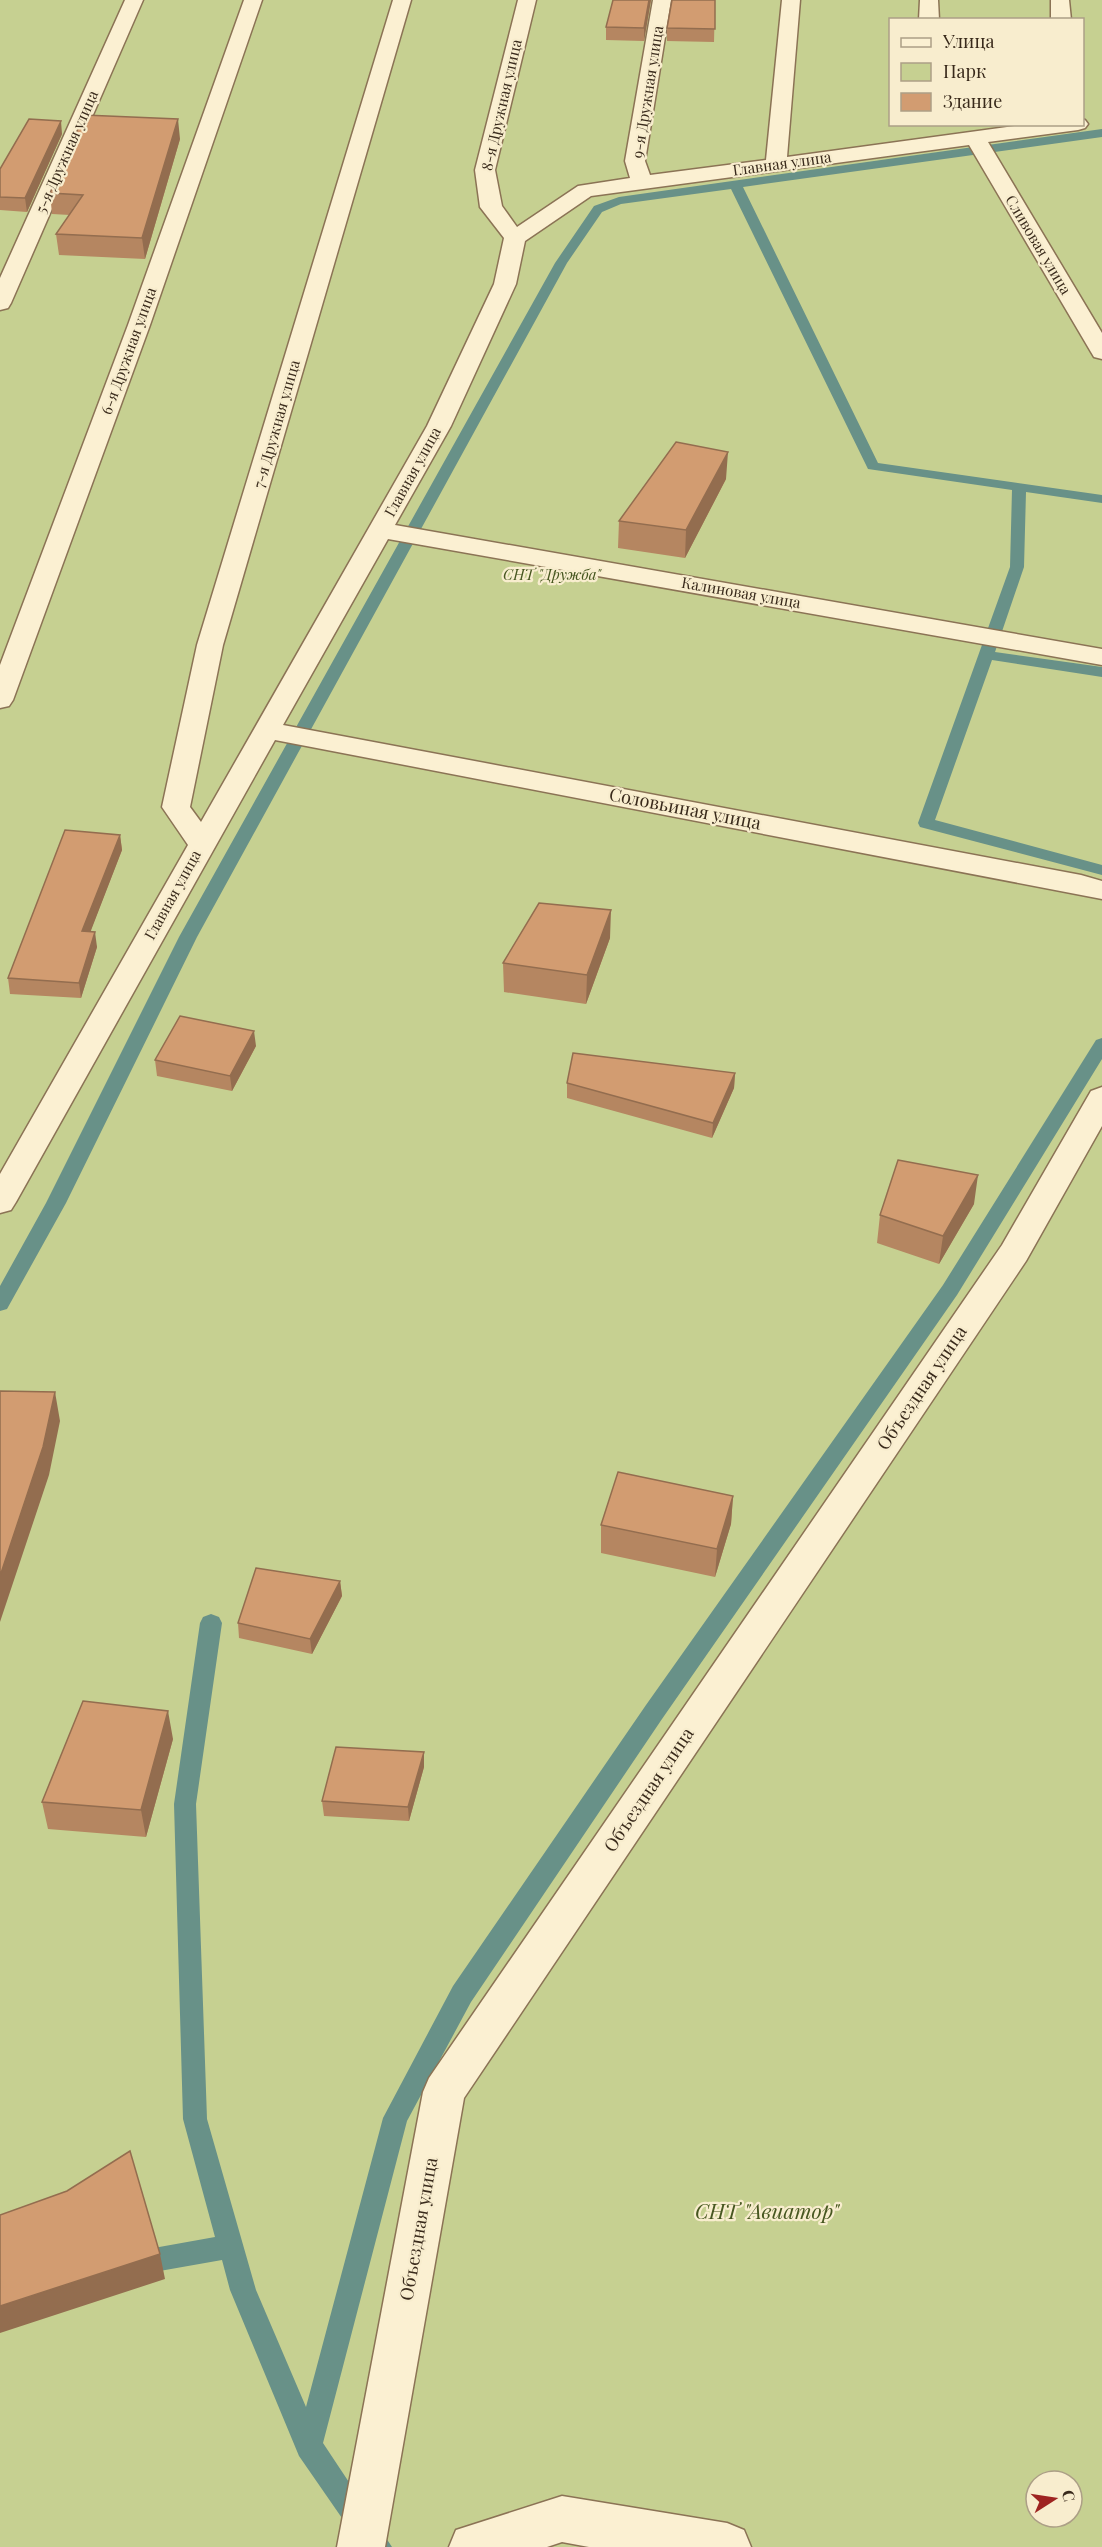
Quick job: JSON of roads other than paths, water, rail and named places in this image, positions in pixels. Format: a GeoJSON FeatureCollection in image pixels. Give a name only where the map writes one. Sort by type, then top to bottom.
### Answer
{"type":"FeatureCollection","features":[{"type":"Feature","properties":{"kind":"lane","name":"5-я Дружная улица"},"geometry":{"type":"LineString","coordinates":[[0,303],[134,0]]}},
{"type":"Feature","properties":{"kind":"lane","name":"6-я Дружная улица"},"geometry":{"type":"LineString","coordinates":[[0,700],[139,325],[253,0]]}},
{"type":"Feature","properties":{"kind":"lane","name":"7-я Дружная улица"},"geometry":{"type":"LineString","coordinates":[[202,845],[176,807],[210,645],[402,0]]}},
{"type":"Feature","properties":{"kind":"lane","name":"8-я Дружная улица"},"geometry":{"type":"LineString","coordinates":[[514,238],[490,207],[485,170],[526,0]]}},
{"type":"Feature","properties":{"kind":"lane","name":"9-я Дружная улица"},"geometry":{"type":"LineString","coordinates":[[642,182],[635,161],[662,0]]}},
{"type":"Feature","properties":{"kind":"lane"},"geometry":{"type":"LineString","coordinates":[[776,164],[791,0]]}},
{"type":"Feature","properties":{"kind":"lane"},"geometry":{"type":"LineString","coordinates":[[929,0],[929,18]]}},
{"type":"Feature","properties":{"kind":"lane"},"geometry":{"type":"LineString","coordinates":[[1060,0],[1061,18]]}},
{"type":"Feature","properties":{"kind":"lane","name":"Главная улица"},"geometry":{"type":"LineString","coordinates":[[1084,124],[1102,122]]}},
{"type":"Feature","properties":{"kind":"lane","name":"Главная улица"},"geometry":{"type":"LineString","coordinates":[[0,1202],[439,426],[501,294],[514,238],[585,190],[776,164],[930,134],[975,138],[1067,126]]}},
{"type":"Feature","properties":{"kind":"lane","name":"Сливовая улица"},"geometry":{"type":"LineString","coordinates":[[975,138],[1102,352]]}},
{"type":"Feature","properties":{"kind":"lane","name":"Калиновая улица"},"geometry":{"type":"LineString","coordinates":[[381,530],[1102,657]]}},
{"type":"Feature","properties":{"kind":"lane","name":"Соловьиная улица"},"geometry":{"type":"LineString","coordinates":[[267,730],[1102,890]]}},
{"type":"Feature","properties":{"kind":"lane","name":"Объездная улица"},"geometry":{"type":"LineString","coordinates":[[361,2547],[444,2092],[1014,1253],[1102,1098]]}},
{"type":"Feature","properties":{"kind":"lane"},"geometry":{"type":"LineString","coordinates":[[473,2547],[562,2519],[727,2547]]}},
{"type":"Feature","properties":{"kind":"waterway"},"geometry":{"type":"LineString","coordinates":[[0,1304],[56,1203],[188,937],[561,263],[598,209],[619,201],[1102,133]]}},
{"type":"Feature","properties":{"kind":"waterway"},"geometry":{"type":"LineString","coordinates":[[736,186],[873,466],[1019,487]]}},
{"type":"Feature","properties":{"kind":"waterway"},"geometry":{"type":"LineString","coordinates":[[1019,487],[1102,499]]}},
{"type":"Feature","properties":{"kind":"waterway"},"geometry":{"type":"LineString","coordinates":[[1019,487],[1017,567],[926,823],[1102,870]]}},
{"type":"Feature","properties":{"kind":"waterway"},"geometry":{"type":"LineString","coordinates":[[986,655],[1102,672]]}},
{"type":"Feature","properties":{"kind":"waterway"},"geometry":{"type":"LineString","coordinates":[[309,2446],[395,2118],[462,1994],[654,1712],[950,1290],[1102,1044]]}},
{"type":"Feature","properties":{"kind":"waterway"},"geometry":{"type":"LineString","coordinates":[[211,1623],[185,1804],[195,2119],[231,2246]]}},
{"type":"Feature","properties":{"kind":"waterway"},"geometry":{"type":"LineString","coordinates":[[137,2263],[231,2246]]}},
{"type":"Feature","properties":{"kind":"waterway"},"geometry":{"type":"LineString","coordinates":[[231,2246],[243,2290],[309,2446]]}},
{"type":"Feature","properties":{"kind":"waterway"},"geometry":{"type":"LineString","coordinates":[[309,2446],[378,2547]]}},
{"type":"Feature","properties":{"kind":"park label","name":"СНТ \"Дружба\""},"geometry":{"type":"Point","coordinates":[552,575]}},
{"type":"Feature","properties":{"kind":"park label","name":"СНТ \"Авиатор\""},"geometry":{"type":"Point","coordinates":[767,2212]}}]}
